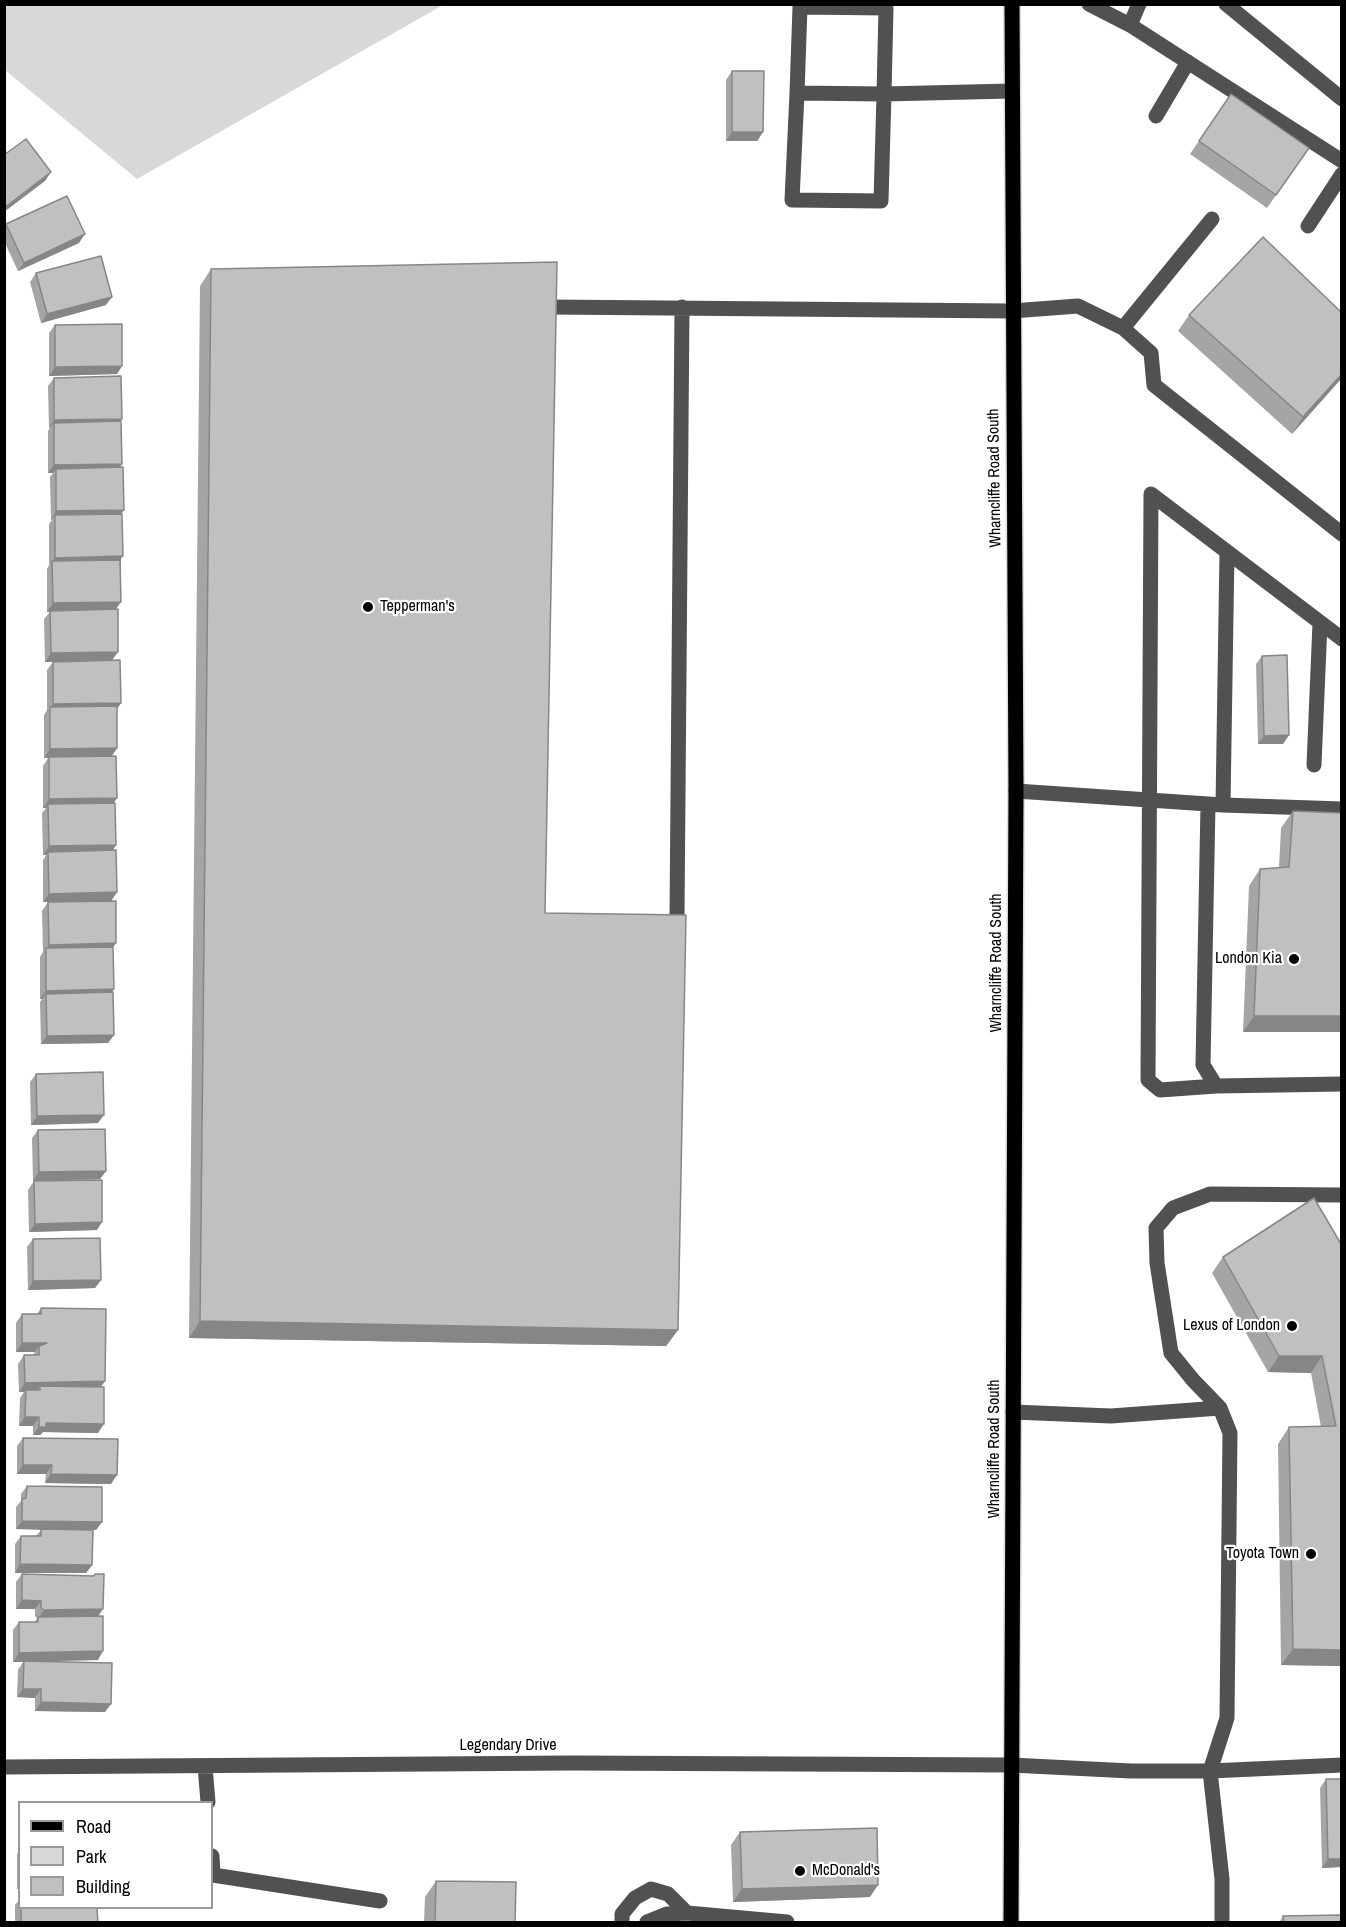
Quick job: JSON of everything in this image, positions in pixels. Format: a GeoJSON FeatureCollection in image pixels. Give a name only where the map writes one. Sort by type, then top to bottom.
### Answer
{"type":"FeatureCollection","features":[{"type":"Feature","properties":{"kind":"main road","name":"Wharncliffe Road South"},"geometry":{"type":"LineString","coordinates":[[1011,1923],[1016,791],[1012,4]]}},
{"type":"Feature","properties":{"kind":"street"},"geometry":{"type":"LineString","coordinates":[[1089,4],[1130,25],[1341,161]]}},
{"type":"Feature","properties":{"kind":"street"},"geometry":{"type":"LineString","coordinates":[[1130,25],[1139,4]]}},
{"type":"Feature","properties":{"kind":"street"},"geometry":{"type":"LineString","coordinates":[[1226,4],[1341,99]]}},
{"type":"Feature","properties":{"kind":"street"},"geometry":{"type":"LineString","coordinates":[[800,7],[886,8],[881,201],[792,200],[797,93],[800,7]]}},
{"type":"Feature","properties":{"kind":"street"},"geometry":{"type":"LineString","coordinates":[[1156,116],[1188,62]]}},
{"type":"Feature","properties":{"kind":"street"},"geometry":{"type":"LineString","coordinates":[[797,93],[884,94],[1011,91]]}},
{"type":"Feature","properties":{"kind":"street"},"geometry":{"type":"LineString","coordinates":[[1308,226],[1341,174]]}},
{"type":"Feature","properties":{"kind":"street"},"geometry":{"type":"LineString","coordinates":[[1123,328],[1212,219]]}},
{"type":"Feature","properties":{"kind":"street"},"geometry":{"type":"LineString","coordinates":[[550,307],[1012,311],[1078,306],[1123,328],[1151,353],[1154,385],[1341,534]]}},
{"type":"Feature","properties":{"kind":"street"},"geometry":{"type":"LineString","coordinates":[[677,915],[682,307]]}},
{"type":"Feature","properties":{"kind":"street"},"geometry":{"type":"LineString","coordinates":[[1341,639],[1151,494],[1148,1080],[1160,1090],[1216,1086],[1341,1084]]}},
{"type":"Feature","properties":{"kind":"street"},"geometry":{"type":"LineString","coordinates":[[1216,1086],[1203,1065],[1227,552]]}},
{"type":"Feature","properties":{"kind":"street"},"geometry":{"type":"LineString","coordinates":[[1314,765],[1320,622]]}},
{"type":"Feature","properties":{"kind":"street"},"geometry":{"type":"LineString","coordinates":[[1016,791],[1149,801],[1341,810]]}},
{"type":"Feature","properties":{"kind":"street"},"geometry":{"type":"LineString","coordinates":[[1222,1923],[1222,1880],[1210,1771],[1227,1718],[1230,1433],[1220,1408],[1192,1380],[1171,1353],[1157,1263],[1156,1228],[1173,1208],[1210,1194],[1341,1195]]}},
{"type":"Feature","properties":{"kind":"street"},"geometry":{"type":"LineString","coordinates":[[1013,1412],[1111,1416],[1220,1408]]}},
{"type":"Feature","properties":{"kind":"street","name":"Legendary Drive"},"geometry":{"type":"LineString","coordinates":[[4,1767],[572,1763],[1011,1766],[1131,1772],[1341,1765]]}},
{"type":"Feature","properties":{"kind":"street"},"geometry":{"type":"LineString","coordinates":[[206,1766],[208,1801]]}},
{"type":"Feature","properties":{"kind":"street"},"geometry":{"type":"LineString","coordinates":[[213,1875],[380,1900]]}},
{"type":"Feature","properties":{"kind":"street"},"geometry":{"type":"LineString","coordinates":[[622,1923],[622,1914],[635,1898],[651,1889],[668,1894],[687,1913]]}},
{"type":"Feature","properties":{"kind":"street"},"geometry":{"type":"LineString","coordinates":[[647,1923],[667,1914],[687,1913],[787,1923]]}},
{"type":"Feature","properties":{"kind":"green space"},"geometry":{"type":"Polygon","coordinates":[[[4,5],[443,5],[137,179],[5,70],[4,5]]]}},
{"type":"Feature","properties":{"kind":"building"},"geometry":{"type":"Polygon","coordinates":[[[732,71],[764,71],[763,132],[732,132],[732,71]]]}},
{"type":"Feature","properties":{"kind":"building"},"geometry":{"type":"Polygon","coordinates":[[[1231,94],[1309,148],[1276,195],[1199,141],[1231,94]]]}},
{"type":"Feature","properties":{"kind":"building"},"geometry":{"type":"Polygon","coordinates":[[[26,139],[51,172],[4,208],[4,155],[26,139]]]}},
{"type":"Feature","properties":{"kind":"building"},"geometry":{"type":"Polygon","coordinates":[[[67,196],[85,234],[24,263],[6,224],[67,196]]]}},
{"type":"Feature","properties":{"kind":"building"},"geometry":{"type":"Polygon","coordinates":[[[1263,237],[1341,312],[1341,375],[1303,417],[1189,315],[1263,237]]]}},
{"type":"Feature","properties":{"kind":"building"},"geometry":{"type":"Polygon","coordinates":[[[101,256],[112,297],[47,314],[36,273],[101,256]]]}},
{"type":"Feature","properties":{"kind":"building","name":"Tepperman's"},"geometry":{"type":"Polygon","coordinates":[[[557,262],[545,913],[686,915],[678,1330],[200,1321],[211,269],[557,262]]]}},
{"type":"Feature","properties":{"kind":"building"},"geometry":{"type":"Polygon","coordinates":[[[122,324],[122,366],[55,367],[55,325],[122,324]]]}},
{"type":"Feature","properties":{"kind":"building"},"geometry":{"type":"Polygon","coordinates":[[[121,376],[122,419],[54,420],[54,378],[121,376]]]}},
{"type":"Feature","properties":{"kind":"building"},"geometry":{"type":"Polygon","coordinates":[[[121,421],[122,464],[54,465],[54,423],[121,421]]]}},
{"type":"Feature","properties":{"kind":"building"},"geometry":{"type":"Polygon","coordinates":[[[123,467],[124,510],[56,511],[56,469],[123,467]]]}},
{"type":"Feature","properties":{"kind":"building"},"geometry":{"type":"Polygon","coordinates":[[[122,514],[123,556],[55,558],[55,515],[122,514]]]}},
{"type":"Feature","properties":{"kind":"building"},"geometry":{"type":"Polygon","coordinates":[[[120,560],[121,602],[53,603],[52,561],[120,560]]]}},
{"type":"Feature","properties":{"kind":"building"},"geometry":{"type":"Polygon","coordinates":[[[118,609],[118,652],[51,653],[50,611],[118,609]]]}},
{"type":"Feature","properties":{"kind":"building"},"geometry":{"type":"Polygon","coordinates":[[[1287,655],[1289,735],[1264,736],[1262,656],[1287,655]]]}},
{"type":"Feature","properties":{"kind":"building"},"geometry":{"type":"Polygon","coordinates":[[[120,660],[121,703],[53,704],[53,662],[120,660]]]}},
{"type":"Feature","properties":{"kind":"building"},"geometry":{"type":"Polygon","coordinates":[[[117,706],[117,748],[50,749],[50,707],[117,706]]]}},
{"type":"Feature","properties":{"kind":"building"},"geometry":{"type":"Polygon","coordinates":[[[116,756],[117,798],[49,799],[49,757],[116,756]]]}},
{"type":"Feature","properties":{"kind":"building"},"geometry":{"type":"Polygon","coordinates":[[[115,803],[116,845],[49,846],[48,804],[115,803]]]}},
{"type":"Feature","properties":{"kind":"building","name":"London Kia"},"geometry":{"type":"Polygon","coordinates":[[[1293,811],[1341,813],[1341,1016],[1254,1016],[1260,869],[1289,867],[1293,811]]]}},
{"type":"Feature","properties":{"kind":"building"},"geometry":{"type":"Polygon","coordinates":[[[116,850],[117,892],[49,894],[48,852],[116,850]]]}},
{"type":"Feature","properties":{"kind":"building"},"geometry":{"type":"Polygon","coordinates":[[[116,901],[116,943],[49,945],[48,902],[116,901]]]}},
{"type":"Feature","properties":{"kind":"building"},"geometry":{"type":"Polygon","coordinates":[[[113,947],[114,989],[46,991],[46,948],[113,947]]]}},
{"type":"Feature","properties":{"kind":"building"},"geometry":{"type":"Polygon","coordinates":[[[113,992],[114,1035],[47,1036],[46,994],[113,992]]]}},
{"type":"Feature","properties":{"kind":"building"},"geometry":{"type":"Polygon","coordinates":[[[103,1072],[104,1115],[37,1116],[36,1074],[103,1072]]]}},
{"type":"Feature","properties":{"kind":"building"},"geometry":{"type":"Polygon","coordinates":[[[105,1129],[106,1171],[39,1172],[38,1130],[105,1129]]]}},
{"type":"Feature","properties":{"kind":"building"},"geometry":{"type":"Polygon","coordinates":[[[102,1180],[102,1222],[35,1224],[34,1181],[102,1180]]]}},
{"type":"Feature","properties":{"kind":"building"},"geometry":{"type":"Polygon","coordinates":[[[1314,1198],[1341,1244],[1341,1650],[1293,1649],[1289,1427],[1336,1426],[1322,1356],[1279,1356],[1223,1257],[1314,1198]]]}},
{"type":"Feature","properties":{"kind":"building"},"geometry":{"type":"Polygon","coordinates":[[[100,1238],[101,1280],[33,1281],[33,1239],[100,1238]]]}},
{"type":"Feature","properties":{"kind":"building"},"geometry":{"type":"Polygon","coordinates":[[[41,1308],[106,1309],[105,1381],[25,1383],[24,1355],[39,1355],[39,1346],[47,1343],[22,1343],[22,1314],[41,1314],[41,1308]]]}},
{"type":"Feature","properties":{"kind":"building"},"geometry":{"type":"Polygon","coordinates":[[[40,1386],[104,1387],[104,1424],[46,1423],[46,1427],[39,1427],[39,1417],[25,1417],[26,1390],[40,1390],[40,1386]]]}},
{"type":"Feature","properties":{"kind":"building"},"geometry":{"type":"Polygon","coordinates":[[[23,1438],[118,1439],[117,1475],[51,1474],[52,1465],[23,1465],[23,1438]]]}},
{"type":"Feature","properties":{"kind":"building"},"geometry":{"type":"Polygon","coordinates":[[[27,1486],[102,1487],[102,1522],[22,1521],[22,1499],[26,1498],[27,1486]]]}},
{"type":"Feature","properties":{"kind":"building"},"geometry":{"type":"Polygon","coordinates":[[[41,1529],[93,1530],[92,1565],[20,1564],[21,1536],[41,1536],[41,1529]]]}},
{"type":"Feature","properties":{"kind":"building"},"geometry":{"type":"Polygon","coordinates":[[[22,1574],[94,1576],[104,1574],[103,1609],[44,1610],[41,1608],[41,1601],[22,1600],[22,1574]]]}},
{"type":"Feature","properties":{"kind":"building"},"geometry":{"type":"Polygon","coordinates":[[[103,1616],[103,1651],[19,1653],[19,1622],[38,1622],[38,1617],[103,1616]]]}},
{"type":"Feature","properties":{"kind":"building"},"geometry":{"type":"Polygon","coordinates":[[[24,1661],[112,1663],[111,1704],[41,1702],[41,1689],[23,1689],[24,1661]]]}},
{"type":"Feature","properties":{"kind":"building"},"geometry":{"type":"Polygon","coordinates":[[[1326,1779],[1341,1779],[1341,1859],[1328,1859],[1326,1779]]]}},
{"type":"Feature","properties":{"kind":"building","name":"McDonald's"},"geometry":{"type":"Polygon","coordinates":[[[877,1828],[878,1885],[742,1889],[740,1832],[877,1828]]]}},
{"type":"Feature","properties":{"kind":"building"},"geometry":{"type":"Polygon","coordinates":[[[436,1881],[516,1882],[515,1923],[435,1923],[436,1881]]]}},
{"type":"Feature","properties":{"kind":"building"},"geometry":{"type":"Polygon","coordinates":[[[21,1909],[97,1909],[98,1923],[21,1923],[21,1909]]]}},
{"type":"Feature","properties":{"kind":"building"},"geometry":{"type":"Polygon","coordinates":[[[1341,1915],[1341,1923],[1284,1923],[1283,1916],[1341,1915]]]}},
{"type":"Feature","properties":{"kind":"place","name":"Tepperman's"},"geometry":{"type":"Point","coordinates":[368,607]}},
{"type":"Feature","properties":{"kind":"place","name":"London Kia"},"geometry":{"type":"Point","coordinates":[1294,959]}},
{"type":"Feature","properties":{"kind":"place","name":"Lexus of London"},"geometry":{"type":"Point","coordinates":[1292,1326]}},
{"type":"Feature","properties":{"kind":"place","name":"Toyota Town"},"geometry":{"type":"Point","coordinates":[1311,1554]}},
{"type":"Feature","properties":{"kind":"place","name":"McDonald's"},"geometry":{"type":"Point","coordinates":[800,1871]}}]}
